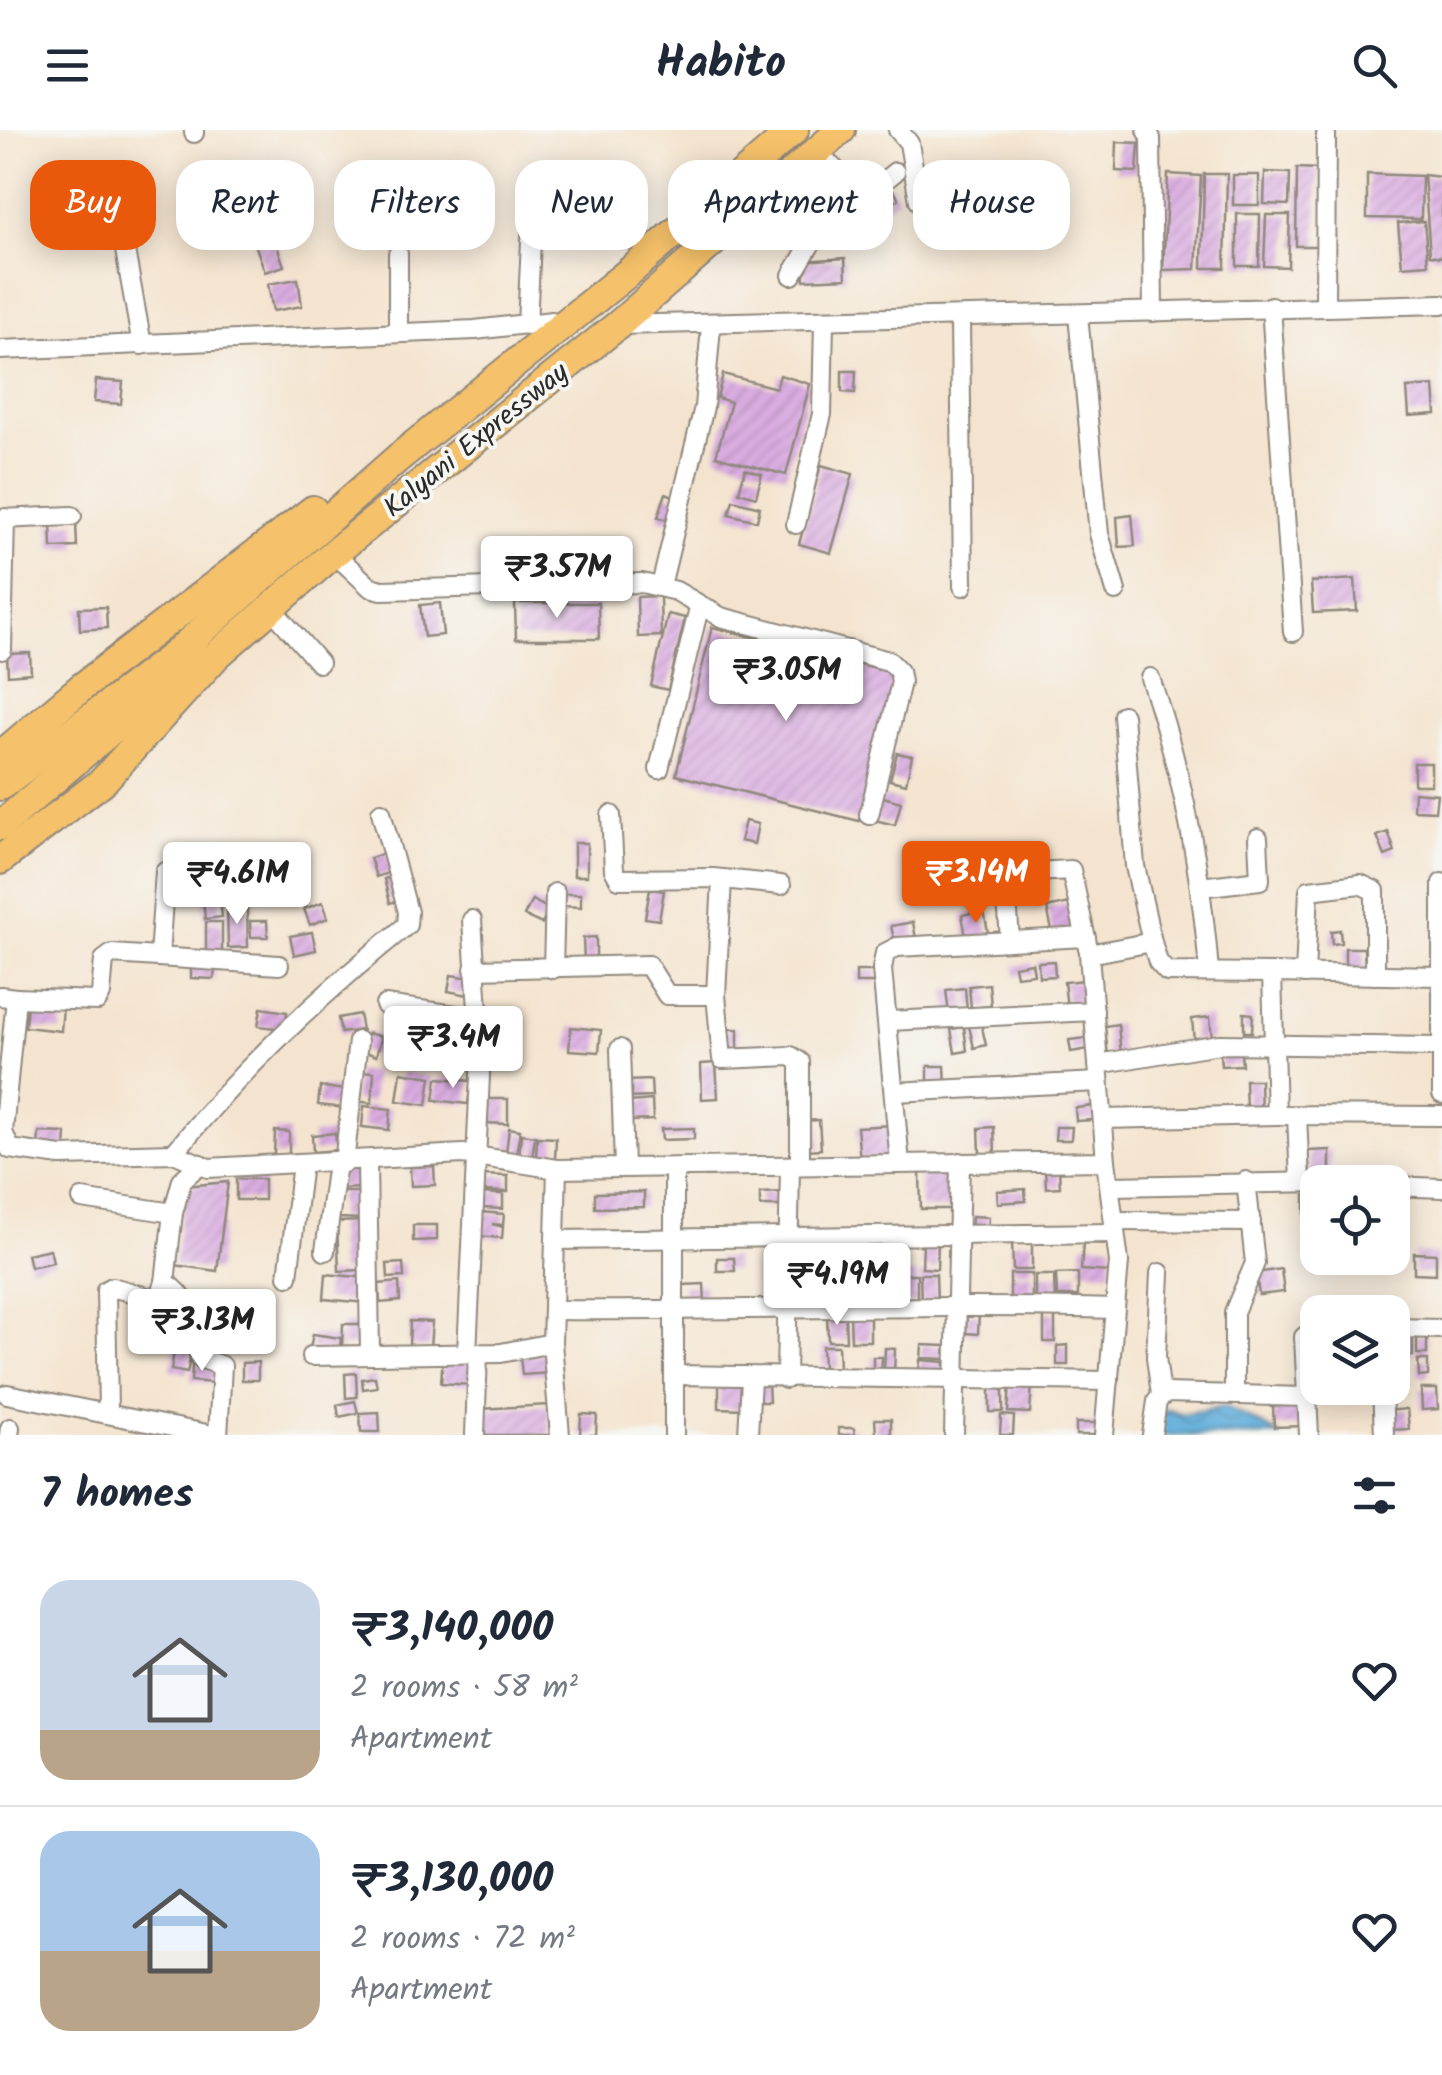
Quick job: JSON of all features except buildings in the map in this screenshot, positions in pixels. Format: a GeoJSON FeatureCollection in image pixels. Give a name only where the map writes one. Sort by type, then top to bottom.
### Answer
{"type":"FeatureCollection","features":[{"type":"Feature","properties":{"kind":"highway","name":"Kalyani Expressway"},"geometry":{"type":"LineString","coordinates":[[0,756],[776,130]]}},
{"type":"Feature","properties":{"kind":"highway"},"geometry":{"type":"LineString","coordinates":[[0,786],[173,656],[398,458],[604,293],[794,130]]}},
{"type":"Feature","properties":{"kind":"highway","name":"Kalyani Expressway"},"geometry":{"type":"LineString","coordinates":[[0,860],[81,800],[123,762],[216,656],[334,553],[618,325],[818,141],[841,130]]}},
{"type":"Feature","properties":{"kind":"highway"},"geometry":{"type":"LineString","coordinates":[[0,826],[326,544],[818,141]]}},
{"type":"Feature","properties":{"kind":"street"},"geometry":{"type":"LineString","coordinates":[[898,130],[909,143],[913,169]]}},
{"type":"Feature","properties":{"kind":"street"},"geometry":{"type":"LineString","coordinates":[[1147,130],[1151,138],[1153,312]]}},
{"type":"Feature","properties":{"kind":"street"},"geometry":{"type":"LineString","coordinates":[[1326,135],[1326,306]]}},
{"type":"Feature","properties":{"kind":"street"},"geometry":{"type":"LineString","coordinates":[[125,250],[142,345]]}},
{"type":"Feature","properties":{"kind":"street"},"geometry":{"type":"LineString","coordinates":[[0,350],[540,323],[537,250]]}},
{"type":"Feature","properties":{"kind":"street"},"geometry":{"type":"LineString","coordinates":[[792,275],[807,250]]}},
{"type":"Feature","properties":{"kind":"street"},"geometry":{"type":"LineString","coordinates":[[398,254],[398,333]]}},
{"type":"Feature","properties":{"kind":"street"},"geometry":{"type":"LineString","coordinates":[[618,325],[711,326],[1271,306],[1442,304]]}},
{"type":"Feature","properties":{"kind":"street"},"geometry":{"type":"LineString","coordinates":[[1271,306],[1293,632]]}},
{"type":"Feature","properties":{"kind":"street"},"geometry":{"type":"LineString","coordinates":[[1078,315],[1099,534],[1116,592]]}},
{"type":"Feature","properties":{"kind":"street"},"geometry":{"type":"LineString","coordinates":[[960,318],[963,586]]}},
{"type":"Feature","properties":{"kind":"street"},"geometry":{"type":"LineString","coordinates":[[796,524],[822,414],[824,322]]}},
{"type":"Feature","properties":{"kind":"street"},"geometry":{"type":"LineString","coordinates":[[661,586],[704,407],[711,326]]}},
{"type":"Feature","properties":{"kind":"street"},"geometry":{"type":"LineString","coordinates":[[2,650],[3,518],[72,516]]}},
{"type":"Feature","properties":{"kind":"street"},"geometry":{"type":"LineString","coordinates":[[334,553],[370,587],[382,590],[642,583],[661,586],[699,608],[895,664],[899,693],[869,815]]}},
{"type":"Feature","properties":{"kind":"street"},"geometry":{"type":"LineString","coordinates":[[659,769],[699,608]]}},
{"type":"Feature","properties":{"kind":"street"},"geometry":{"type":"LineString","coordinates":[[273,610],[319,663]]}},
{"type":"Feature","properties":{"kind":"street"},"geometry":{"type":"LineString","coordinates":[[1150,678],[1182,786],[1200,887],[1209,971]]}},
{"type":"Feature","properties":{"kind":"street"},"geometry":{"type":"LineString","coordinates":[[1123,715],[1135,866],[1158,962],[1167,972],[1440,976]]}},
{"type":"Feature","properties":{"kind":"street"},"geometry":{"type":"LineString","coordinates":[[119,1435],[106,1290],[112,1287],[154,1299],[165,1282],[172,1213],[188,1158],[218,1100],[334,984],[407,925],[408,912],[381,812]]}},
{"type":"Feature","properties":{"kind":"street"},"geometry":{"type":"LineString","coordinates":[[611,815],[614,870],[619,878],[722,878],[781,885]]}},
{"type":"Feature","properties":{"kind":"street"},"geometry":{"type":"LineString","coordinates":[[1200,887],[1260,880],[1258,838]]}},
{"type":"Feature","properties":{"kind":"street"},"geometry":{"type":"LineString","coordinates":[[962,876],[1071,870],[1087,945],[1118,1262],[1104,1435]]}},
{"type":"Feature","properties":{"kind":"street"},"geometry":{"type":"LineString","coordinates":[[159,957],[165,872]]}},
{"type":"Feature","properties":{"kind":"street"},"geometry":{"type":"LineString","coordinates":[[1005,872],[1010,940]]}},
{"type":"Feature","properties":{"kind":"street"},"geometry":{"type":"LineString","coordinates":[[722,878],[716,994],[722,1059],[792,1056],[800,1062],[786,1311],[786,1379]]}},
{"type":"Feature","properties":{"kind":"street"},"geometry":{"type":"LineString","coordinates":[[1442,883],[1442,1094]]}},
{"type":"Feature","properties":{"kind":"street"},"geometry":{"type":"LineString","coordinates":[[1305,974],[1309,890],[1360,884],[1372,886],[1376,898],[1375,975]]}},
{"type":"Feature","properties":{"kind":"street"},"geometry":{"type":"LineString","coordinates":[[553,969],[555,893]]}},
{"type":"Feature","properties":{"kind":"street"},"geometry":{"type":"LineString","coordinates":[[472,920],[480,1054],[472,1353],[475,1435]]}},
{"type":"Feature","properties":{"kind":"street"},"geometry":{"type":"LineString","coordinates":[[900,1163],[882,961],[890,949],[1010,940],[1087,945],[1152,942]]}},
{"type":"Feature","properties":{"kind":"street"},"geometry":{"type":"LineString","coordinates":[[279,966],[108,956],[96,1001],[8,997],[3,1132],[10,1149],[73,1156],[188,1158],[208,1168],[463,1154],[558,1169],[1106,1161]]}},
{"type":"Feature","properties":{"kind":"street"},"geometry":{"type":"LineString","coordinates":[[474,969],[648,964],[668,995],[716,994]]}},
{"type":"Feature","properties":{"kind":"street"},"geometry":{"type":"LineString","coordinates":[[1272,973],[1276,1115]]}},
{"type":"Feature","properties":{"kind":"street"},"geometry":{"type":"LineString","coordinates":[[385,1004],[477,1018]]}},
{"type":"Feature","properties":{"kind":"street"},"geometry":{"type":"LineString","coordinates":[[889,1021],[1094,1012]]}},
{"type":"Feature","properties":{"kind":"street"},"geometry":{"type":"LineString","coordinates":[[325,1251],[358,1041]]}},
{"type":"Feature","properties":{"kind":"street"},"geometry":{"type":"LineString","coordinates":[[894,1092],[1099,1073],[1203,1045],[1440,1046]]}},
{"type":"Feature","properties":{"kind":"street"},"geometry":{"type":"LineString","coordinates":[[620,1049],[624,1168]]}},
{"type":"Feature","properties":{"kind":"street"},"geometry":{"type":"LineString","coordinates":[[1110,1186],[1246,1180],[1300,1182],[1298,1116]]}},
{"type":"Feature","properties":{"kind":"street"},"geometry":{"type":"LineString","coordinates":[[1103,1119],[1442,1116]]}},
{"type":"Feature","properties":{"kind":"street"},"geometry":{"type":"LineString","coordinates":[[368,1162],[370,1352]]}},
{"type":"Feature","properties":{"kind":"street"},"geometry":{"type":"LineString","coordinates":[[954,1435],[960,1162]]}},
{"type":"Feature","properties":{"kind":"street"},"geometry":{"type":"LineString","coordinates":[[288,1276],[302,1164]]}},
{"type":"Feature","properties":{"kind":"street"},"geometry":{"type":"LineString","coordinates":[[674,1168],[674,1435]]}},
{"type":"Feature","properties":{"kind":"street"},"geometry":{"type":"LineString","coordinates":[[558,1169],[552,1343],[560,1435]]}},
{"type":"Feature","properties":{"kind":"street"},"geometry":{"type":"LineString","coordinates":[[1234,1394],[1234,1312],[1255,1263],[1246,1180]]}},
{"type":"Feature","properties":{"kind":"street"},"geometry":{"type":"LineString","coordinates":[[1410,1187],[1442,1188]]}},
{"type":"Feature","properties":{"kind":"street"},"geometry":{"type":"LineString","coordinates":[[82,1199],[172,1213]]}},
{"type":"Feature","properties":{"kind":"street"},"geometry":{"type":"LineString","coordinates":[[555,1240],[956,1234],[1251,1222]]}},
{"type":"Feature","properties":{"kind":"street"},"geometry":{"type":"LineString","coordinates":[[1152,1435],[1162,1395],[1156,1357],[1160,1273]]}},
{"type":"Feature","properties":{"kind":"street"},"geometry":{"type":"LineString","coordinates":[[7,1394],[215,1435],[222,1366],[200,1358],[191,1310],[179,1290],[165,1282]]}},
{"type":"Feature","properties":{"kind":"street"},"geometry":{"type":"LineString","coordinates":[[553,1310],[1114,1310]]}},
{"type":"Feature","properties":{"kind":"street"},"geometry":{"type":"LineString","coordinates":[[1410,1329],[1442,1330]]}},
{"type":"Feature","properties":{"kind":"street"},"geometry":{"type":"LineString","coordinates":[[311,1356],[472,1353],[552,1343]]}},
{"type":"Feature","properties":{"kind":"street"},"geometry":{"type":"LineString","coordinates":[[674,1374],[786,1379],[1109,1381]]}},
{"type":"Feature","properties":{"kind":"street"},"geometry":{"type":"LineString","coordinates":[[748,1435],[751,1378]]}},
{"type":"Feature","properties":{"kind":"street"},"geometry":{"type":"LineString","coordinates":[[1162,1395],[1300,1396]]}},
{"type":"Feature","properties":{"kind":"street"},"geometry":{"type":"LineString","coordinates":[[1307,1405],[1309,1435]]}},
{"type":"Feature","properties":{"kind":"street"},"geometry":{"type":"LineString","coordinates":[[1383,1405],[1384,1435]]}},
{"type":"Feature","properties":{"kind":"water"},"geometry":{"type":"Polygon","coordinates":[[[1225,1406],[1281,1435],[1156,1435],[1159,1412],[1168,1409],[1182,1414],[1225,1406]]]}}]}
